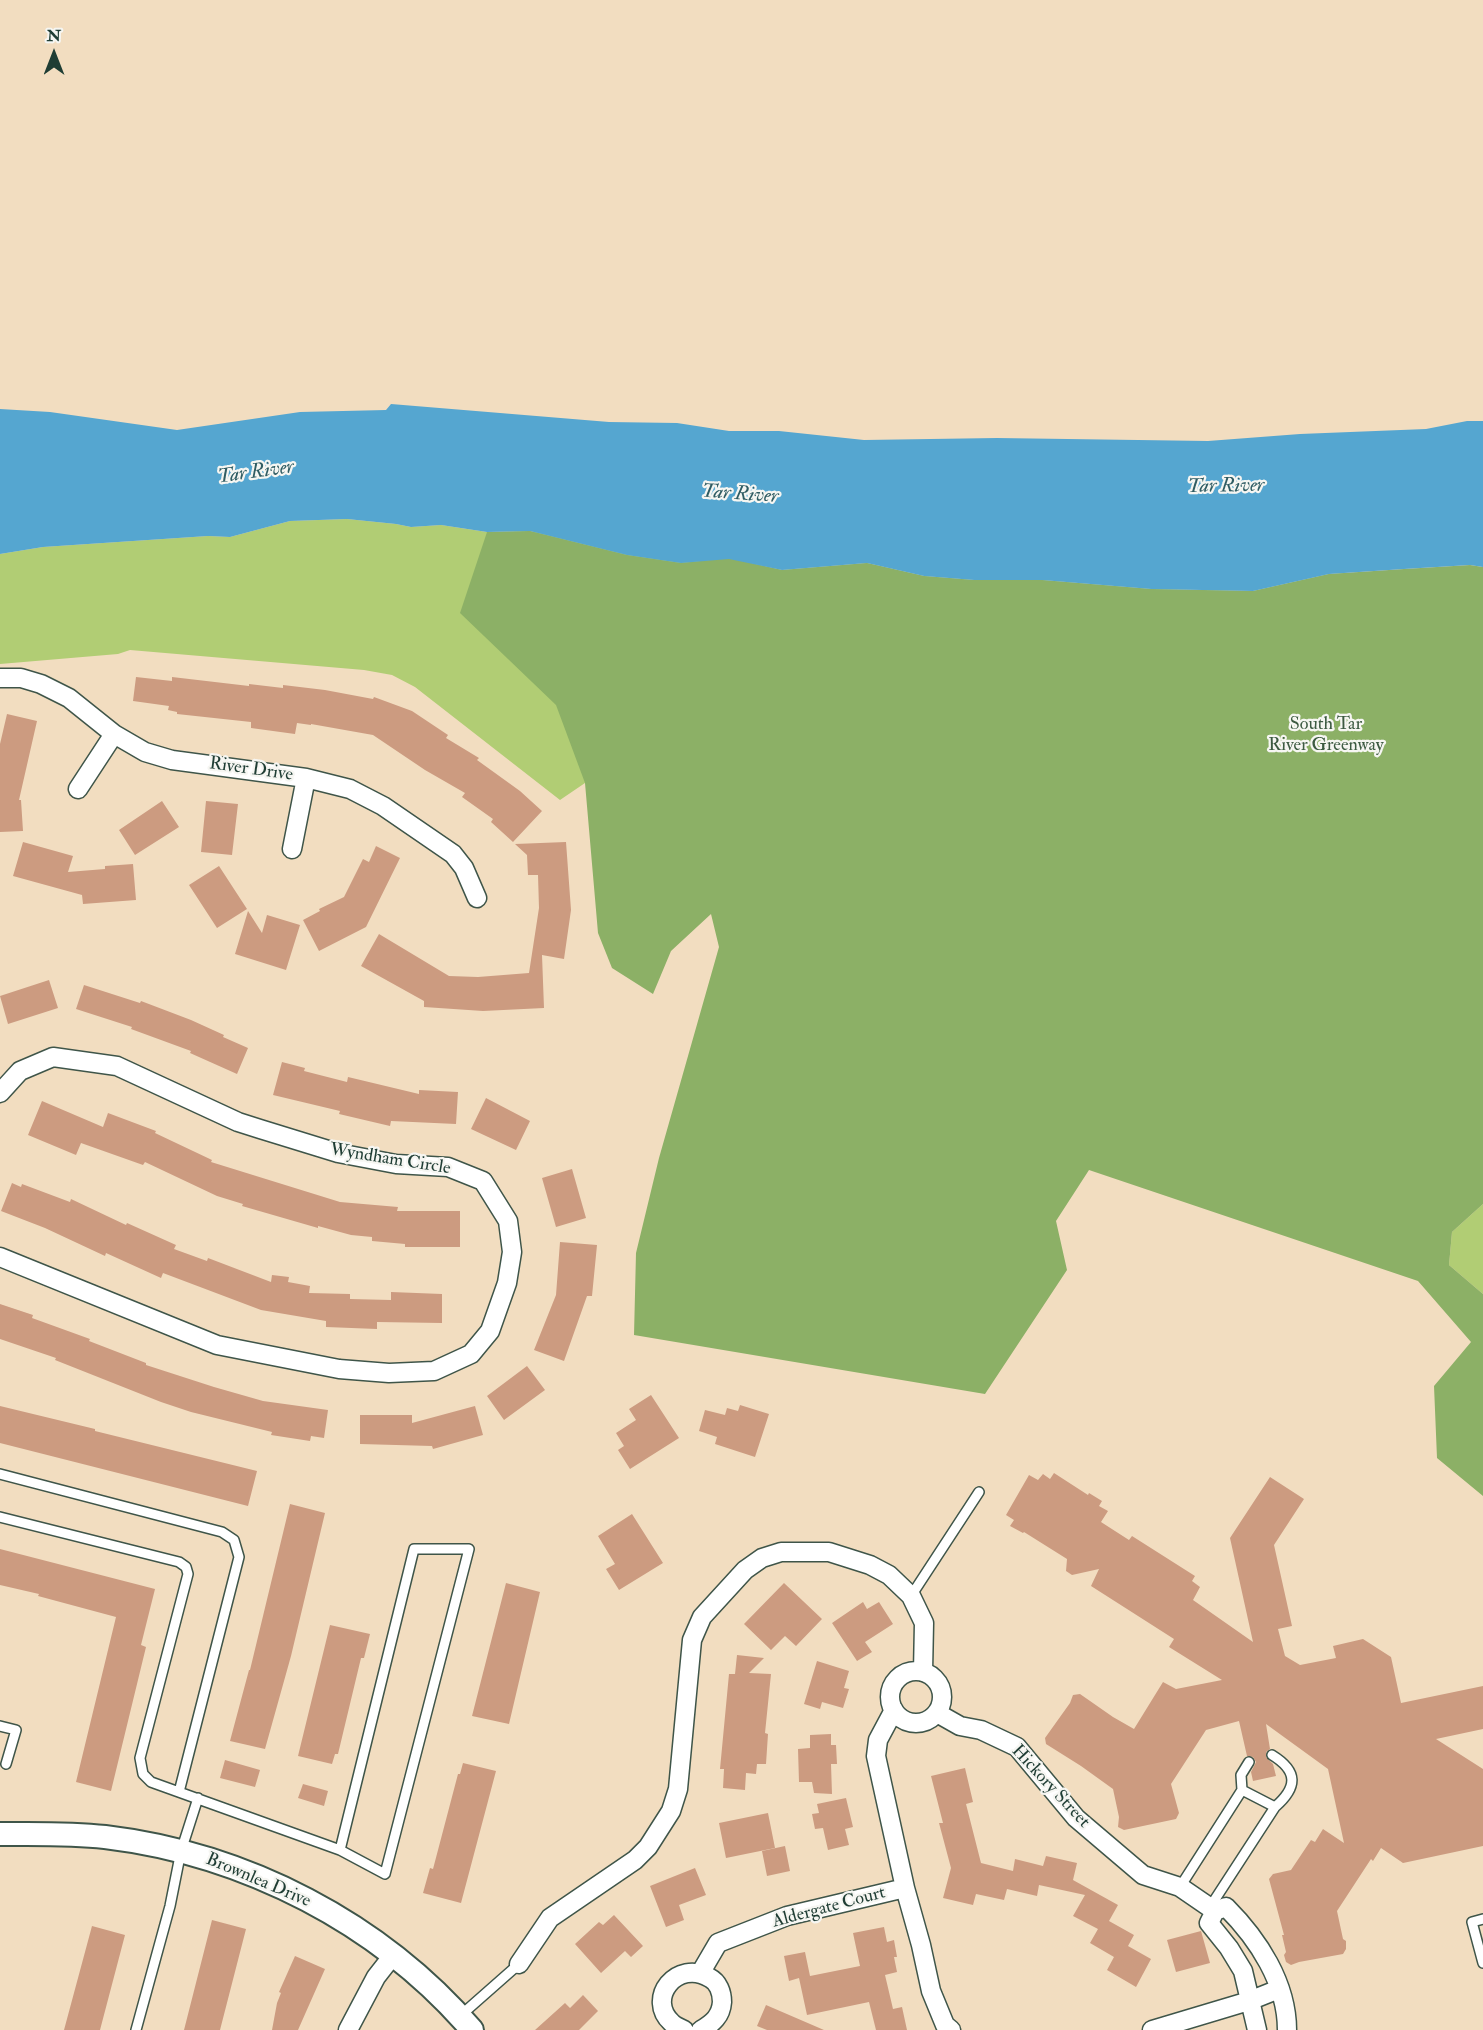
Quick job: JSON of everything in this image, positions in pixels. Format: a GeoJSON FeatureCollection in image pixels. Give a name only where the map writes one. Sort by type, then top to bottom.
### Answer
{"type":"FeatureCollection","features":[{"type":"Feature","properties":{"kind":"street","name":"River Drive"},"geometry":{"type":"LineString","coordinates":[[0,678],[21,678],[69,698],[114,734],[145,752],[172,760],[306,778],[350,789],[383,806],[453,854],[464,868],[477,898]]}},
{"type":"Feature","properties":{"kind":"street"},"geometry":{"type":"LineString","coordinates":[[78,789],[114,734]]}},
{"type":"Feature","properties":{"kind":"street"},"geometry":{"type":"LineString","coordinates":[[292,849],[306,778]]}},
{"type":"Feature","properties":{"kind":"street","name":"Wyndham Circle"},"geometry":{"type":"LineString","coordinates":[[0,1093],[20,1071],[53,1057],[117,1066],[238,1122],[338,1153],[396,1164],[448,1167],[483,1181],[508,1221],[512,1252],[507,1283],[490,1331],[471,1354],[434,1371],[389,1373],[339,1369],[217,1345],[0,1257]]}},
{"type":"Feature","properties":{"kind":"street"},"geometry":{"type":"LineString","coordinates":[[519,1964],[550,1918],[635,1860],[648,1846],[671,1811],[678,1789],[692,1640],[702,1617],[745,1570],[762,1558],[781,1552],[829,1552],[848,1556],[890,1575],[911,1596],[924,1623],[923,1672]]}},
{"type":"Feature","properties":{"kind":"street"},"geometry":{"type":"LineString","coordinates":[[923,1672],[934,1678],[940,1689],[942,1701],[937,1713],[928,1721],[916,1724],[899,1718],[894,1710],[890,1703],[892,1685],[905,1673],[923,1672]]}},
{"type":"Feature","properties":{"kind":"street"},"geometry":{"type":"LineString","coordinates":[[894,1710],[878,1740],[876,1756],[905,1888],[931,1991],[945,2025],[951,2030]]}},
{"type":"Feature","properties":{"kind":"street","name":"Hickory Street"},"geometry":{"type":"LineString","coordinates":[[937,1713],[960,1726],[981,1730],[1017,1747],[1076,1818],[1143,1875],[1180,1887],[1213,1909],[1226,1907],[1243,1925],[1267,1960],[1279,1989],[1287,2030]]}},
{"type":"Feature","properties":{"kind":"street","name":"Brownlea Drive"},"geometry":{"type":"LineString","coordinates":[[0,1834],[71,1834],[105,1837],[181,1851],[229,1865],[292,1892],[354,1926],[394,1954],[422,1978],[466,2023]]}},
{"type":"Feature","properties":{"kind":"street","name":"Aldergate Court"},"geometry":{"type":"LineString","coordinates":[[701,1972],[718,1943],[787,1916],[905,1888]]}},
{"type":"Feature","properties":{"kind":"street"},"geometry":{"type":"LineString","coordinates":[[1213,1909],[1209,1923],[1229,1948],[1243,1971],[1257,2030]]}},
{"type":"Feature","properties":{"kind":"street"},"geometry":{"type":"LineString","coordinates":[[348,2030],[376,1977],[394,1954]]}},
{"type":"Feature","properties":{"kind":"street"},"geometry":{"type":"LineString","coordinates":[[684,2030],[670,2022],[663,2008],[663,1993],[671,1980],[685,1972],[701,1972],[714,1980],[722,1994],[722,2010],[713,2023],[701,2030]]}},
{"type":"Feature","properties":{"kind":"street"},"geometry":{"type":"LineString","coordinates":[[1152,2030],[1249,2001],[1279,1989]]}},
{"type":"Feature","properties":{"kind":"lane"},"geometry":{"type":"LineString","coordinates":[[0,1474],[222,1532],[234,1540],[239,1557],[179,1792]]}},
{"type":"Feature","properties":{"kind":"lane"},"geometry":{"type":"LineString","coordinates":[[911,1596],[979,1492]]}},
{"type":"Feature","properties":{"kind":"lane"},"geometry":{"type":"LineString","coordinates":[[0,1517],[179,1562],[186,1567],[188,1574],[140,1758],[143,1774],[151,1782],[340,1850],[385,1874],[469,1549],[414,1549],[340,1850]]}},
{"type":"Feature","properties":{"kind":"lane"},"geometry":{"type":"LineString","coordinates":[[0,1726],[16,1730],[6,1764]]}},
{"type":"Feature","properties":{"kind":"lane"},"geometry":{"type":"LineString","coordinates":[[1213,1909],[1275,1807],[1287,1797],[1293,1780],[1287,1764],[1272,1755]]}},
{"type":"Feature","properties":{"kind":"lane"},"geometry":{"type":"LineString","coordinates":[[1180,1887],[1242,1790],[1241,1775],[1249,1762]]}},
{"type":"Feature","properties":{"kind":"lane"},"geometry":{"type":"LineString","coordinates":[[1242,1790],[1275,1807]]}},
{"type":"Feature","properties":{"kind":"lane"},"geometry":{"type":"LineString","coordinates":[[136,2030],[170,1906],[181,1851],[198,1798]]}},
{"type":"Feature","properties":{"kind":"lane"},"geometry":{"type":"LineString","coordinates":[[1483,1919],[1472,1922],[1483,1963]]}},
{"type":"Feature","properties":{"kind":"lane"},"geometry":{"type":"LineString","coordinates":[[466,2023],[519,1964]]}},
{"type":"Feature","properties":{"kind":"green space"},"geometry":{"type":"Polygon","coordinates":[[[347,519],[411,527],[441,525],[487,532],[530,531],[729,558],[782,570],[867,563],[924,576],[974,580],[1042,580],[1151,589],[1253,591],[1329,574],[1483,567],[585,783],[560,800],[415,687],[392,675],[364,670],[130,650],[118,654],[0,664],[0,554],[43,547],[208,536],[230,537],[290,521],[347,519]]]}},
{"type":"Feature","properties":{"kind":"green space","name":"South Tar River Greenway"},"geometry":{"type":"Polygon","coordinates":[[[530,531],[627,555],[681,563],[729,558],[782,570],[867,563],[924,576],[974,580],[1042,580],[1151,589],[1253,591],[1329,574],[1470,565],[1483,567],[1483,1204],[1452,1232],[1449,1265],[1483,1294],[1483,1496],[1437,1458],[1434,1386],[1471,1342],[1418,1281],[1089,1170],[1056,1221],[1067,1270],[985,1394],[634,1335],[636,1253],[659,1158],[719,947],[711,914],[671,951],[653,994],[612,968],[598,933],[585,783],[556,705],[460,613],[487,532],[530,531]]]}},
{"type":"Feature","properties":{"kind":"green space"},"geometry":{"type":"Polygon","coordinates":[[[1483,1204],[1483,1294],[1449,1265],[1452,1232],[1483,1204]]]}},
{"type":"Feature","properties":{"kind":"water","name":"Tar River"},"geometry":{"type":"Polygon","coordinates":[[[391,404],[609,422],[677,423],[729,431],[779,431],[864,440],[997,438],[1208,441],[1300,434],[1426,429],[1467,421],[1483,421],[1483,567],[1470,565],[1329,574],[1253,591],[1151,589],[1042,580],[974,580],[924,576],[867,563],[782,570],[729,559],[681,563],[627,555],[530,531],[487,532],[441,525],[411,527],[347,519],[290,521],[230,537],[208,536],[43,547],[0,554],[0,409],[50,412],[177,430],[300,412],[386,410],[391,404]]]}},
{"type":"Feature","properties":{"kind":"building"},"geometry":{"type":"Polygon","coordinates":[[[136,677],[172,681],[172,677],[283,688],[283,685],[373,699],[374,697],[412,711],[448,735],[446,738],[479,758],[477,760],[520,791],[542,811],[513,842],[491,822],[493,819],[462,797],[465,793],[425,770],[373,735],[297,723],[295,734],[251,728],[251,722],[177,714],[177,712],[168,710],[169,706],[133,701],[136,677]]]}},
{"type":"Feature","properties":{"kind":"building"},"geometry":{"type":"Polygon","coordinates":[[[7,714],[37,721],[19,800],[21,800],[23,831],[0,832],[0,744],[7,714]]]}},
{"type":"Feature","properties":{"kind":"building"},"geometry":{"type":"Polygon","coordinates":[[[162,801],[179,827],[135,855],[119,830],[162,801]]]}},
{"type":"Feature","properties":{"kind":"building"},"geometry":{"type":"Polygon","coordinates":[[[206,801],[238,804],[232,855],[201,852],[206,801]]]}},
{"type":"Feature","properties":{"kind":"building"},"geometry":{"type":"Polygon","coordinates":[[[23,842],[73,856],[68,872],[133,864],[136,900],[83,904],[82,895],[13,876],[23,842]]]}},
{"type":"Feature","properties":{"kind":"building"},"geometry":{"type":"Polygon","coordinates":[[[566,842],[571,910],[564,959],[542,955],[544,1008],[483,1011],[424,1007],[424,1001],[361,966],[379,934],[449,976],[478,977],[529,973],[539,908],[538,875],[528,875],[527,855],[515,844],[566,842]]]}},
{"type":"Feature","properties":{"kind":"building"},"geometry":{"type":"Polygon","coordinates":[[[376,846],[400,858],[366,927],[319,951],[303,920],[344,897],[363,859],[369,862],[376,846]]]}},
{"type":"Feature","properties":{"kind":"building"},"geometry":{"type":"Polygon","coordinates":[[[219,866],[247,909],[217,928],[189,885],[219,866]]]}},
{"type":"Feature","properties":{"kind":"building"},"geometry":{"type":"Polygon","coordinates":[[[248,911],[262,933],[267,915],[300,925],[286,970],[235,954],[248,911]]]}},
{"type":"Feature","properties":{"kind":"building"},"geometry":{"type":"Polygon","coordinates":[[[49,980],[58,1008],[8,1024],[0,996],[49,980]]]}},
{"type":"Feature","properties":{"kind":"building"},"geometry":{"type":"Polygon","coordinates":[[[84,985],[140,1003],[141,1001],[191,1020],[248,1048],[237,1074],[190,1053],[191,1051],[131,1029],[132,1027],[76,1009],[84,985]]]}},
{"type":"Feature","properties":{"kind":"building"},"geometry":{"type":"Polygon","coordinates":[[[282,1062],[305,1068],[304,1071],[347,1082],[348,1077],[419,1094],[419,1090],[458,1092],[456,1124],[391,1121],[390,1126],[273,1095],[282,1062]]]}},
{"type":"Feature","properties":{"kind":"building"},"geometry":{"type":"Polygon","coordinates":[[[486,1098],[530,1121],[516,1150],[471,1129],[486,1098]]]}},
{"type":"Feature","properties":{"kind":"building"},"geometry":{"type":"Polygon","coordinates":[[[42,1101],[103,1127],[108,1113],[156,1131],[155,1133],[212,1160],[211,1162],[340,1202],[398,1207],[397,1211],[460,1211],[460,1247],[405,1247],[405,1244],[372,1241],[372,1237],[351,1235],[318,1226],[318,1228],[242,1206],[243,1204],[217,1196],[145,1162],[143,1165],[81,1143],[76,1155],[28,1135],[42,1101]]]}},
{"type":"Feature","properties":{"kind":"building"},"geometry":{"type":"Polygon","coordinates":[[[572,1169],[586,1218],[556,1227],[542,1178],[572,1169]]]}},
{"type":"Feature","properties":{"kind":"building"},"geometry":{"type":"Polygon","coordinates":[[[12,1183],[21,1187],[22,1184],[70,1202],[71,1199],[176,1245],[174,1249],[207,1261],[208,1258],[271,1282],[272,1275],[289,1277],[288,1282],[310,1286],[309,1293],[350,1294],[350,1299],[391,1300],[391,1292],[442,1294],[442,1323],[377,1322],[377,1329],[326,1327],[326,1321],[261,1310],[163,1273],[161,1278],[106,1253],[105,1256],[45,1228],[1,1211],[12,1183]]]}},
{"type":"Feature","properties":{"kind":"building"},"geometry":{"type":"Polygon","coordinates":[[[560,1242],[597,1245],[592,1296],[587,1296],[564,1361],[534,1350],[556,1295],[560,1242]]]}},
{"type":"Feature","properties":{"kind":"building"},"geometry":{"type":"Polygon","coordinates":[[[0,1304],[33,1315],[32,1318],[90,1339],[89,1341],[146,1363],[146,1365],[214,1387],[263,1401],[328,1410],[324,1438],[311,1436],[310,1441],[271,1435],[272,1432],[191,1412],[55,1360],[56,1358],[0,1339],[0,1304]]]}},
{"type":"Feature","properties":{"kind":"building"},"geometry":{"type":"Polygon","coordinates":[[[527,1366],[545,1390],[504,1420],[487,1396],[527,1366]]]}},
{"type":"Feature","properties":{"kind":"building"},"geometry":{"type":"Polygon","coordinates":[[[651,1395],[679,1438],[630,1469],[618,1450],[624,1446],[616,1433],[636,1420],[629,1409],[651,1395]]]}},
{"type":"Feature","properties":{"kind":"building"},"geometry":{"type":"Polygon","coordinates":[[[740,1405],[769,1414],[755,1457],[715,1444],[717,1437],[699,1431],[705,1410],[725,1415],[727,1408],[738,1411],[740,1405]]]}},
{"type":"Feature","properties":{"kind":"building"},"geometry":{"type":"Polygon","coordinates":[[[0,1406],[257,1471],[248,1506],[0,1443],[0,1406]]]}},
{"type":"Feature","properties":{"kind":"building"},"geometry":{"type":"Polygon","coordinates":[[[475,1406],[483,1435],[433,1449],[432,1446],[360,1444],[360,1415],[412,1415],[412,1423],[475,1406]]]}},
{"type":"Feature","properties":{"kind":"building"},"geometry":{"type":"Polygon","coordinates":[[[1054,1473],[1088,1495],[1089,1493],[1102,1501],[1099,1506],[1108,1511],[1101,1522],[1129,1540],[1132,1536],[1195,1576],[1192,1581],[1200,1587],[1193,1600],[1253,1642],[1230,1538],[1270,1477],[1304,1499],[1274,1545],[1292,1626],[1278,1629],[1285,1656],[1300,1665],[1336,1658],[1333,1646],[1363,1639],[1391,1657],[1401,1703],[1483,1686],[1483,1729],[1436,1739],[1483,1769],[1483,1846],[1403,1863],[1381,1848],[1373,1861],[1371,1859],[1337,1911],[1343,1939],[1346,1941],[1343,1954],[1291,1965],[1286,1962],[1284,1955],[1286,1952],[1282,1935],[1284,1935],[1269,1879],[1273,1874],[1291,1870],[1311,1840],[1315,1842],[1323,1829],[1344,1843],[1328,1769],[1266,1724],[1270,1749],[1266,1752],[1266,1757],[1273,1764],[1276,1776],[1253,1781],[1251,1772],[1256,1762],[1253,1757],[1247,1756],[1239,1721],[1206,1730],[1171,1784],[1179,1813],[1176,1819],[1124,1830],[1118,1827],[1119,1817],[1113,1789],[1046,1744],[1045,1738],[1070,1703],[1073,1695],[1080,1694],[1134,1729],[1163,1682],[1176,1689],[1222,1680],[1169,1647],[1174,1639],[1091,1586],[1099,1569],[1072,1575],[1066,1571],[1067,1559],[1024,1532],[1010,1526],[1014,1520],[1006,1515],[1029,1475],[1038,1480],[1043,1474],[1050,1479],[1054,1473]]]}},
{"type":"Feature","properties":{"kind":"building"},"geometry":{"type":"Polygon","coordinates":[[[290,1504],[325,1513],[291,1656],[265,1749],[230,1741],[250,1670],[290,1504]]]}},
{"type":"Feature","properties":{"kind":"building"},"geometry":{"type":"Polygon","coordinates":[[[632,1514],[663,1563],[619,1590],[606,1569],[615,1564],[598,1536],[632,1514]]]}},
{"type":"Feature","properties":{"kind":"building"},"geometry":{"type":"Polygon","coordinates":[[[0,1549],[155,1589],[141,1645],[146,1647],[111,1791],[76,1782],[116,1617],[0,1585],[0,1549]]]}},
{"type":"Feature","properties":{"kind":"building"},"geometry":{"type":"Polygon","coordinates":[[[506,1583],[540,1592],[509,1724],[472,1716],[506,1583]]]}},
{"type":"Feature","properties":{"kind":"building"},"geometry":{"type":"Polygon","coordinates":[[[784,1583],[822,1619],[796,1646],[785,1636],[771,1650],[744,1624],[784,1583]]]}},
{"type":"Feature","properties":{"kind":"building"},"geometry":{"type":"Polygon","coordinates":[[[863,1602],[867,1609],[879,1602],[893,1624],[865,1642],[872,1652],[857,1661],[832,1623],[863,1602]]]}},
{"type":"Feature","properties":{"kind":"building"},"geometry":{"type":"Polygon","coordinates":[[[330,1625],[370,1634],[364,1658],[361,1658],[338,1754],[335,1754],[332,1764],[298,1756],[330,1625]]]}},
{"type":"Feature","properties":{"kind":"building"},"geometry":{"type":"Polygon","coordinates":[[[737,1655],[764,1658],[749,1673],[771,1674],[765,1733],[768,1734],[766,1764],[757,1764],[756,1774],[746,1773],[745,1790],[723,1788],[724,1769],[720,1769],[729,1674],[735,1674],[737,1655]]]}},
{"type":"Feature","properties":{"kind":"building"},"geometry":{"type":"Polygon","coordinates":[[[817,1661],[849,1671],[844,1688],[849,1689],[843,1708],[822,1702],[820,1709],[804,1704],[817,1661]]]}},
{"type":"Feature","properties":{"kind":"building"},"geometry":{"type":"Polygon","coordinates":[[[831,1734],[831,1745],[836,1745],[837,1764],[831,1764],[832,1794],[814,1793],[812,1782],[799,1782],[798,1749],[810,1748],[810,1735],[831,1734]]]}},
{"type":"Feature","properties":{"kind":"building"},"geometry":{"type":"Polygon","coordinates":[[[225,1760],[260,1770],[255,1787],[220,1778],[225,1760]]]}},
{"type":"Feature","properties":{"kind":"building"},"geometry":{"type":"Polygon","coordinates":[[[463,1763],[496,1771],[461,1903],[423,1893],[430,1868],[433,1869],[458,1774],[460,1774],[463,1763]]]}},
{"type":"Feature","properties":{"kind":"building"},"geometry":{"type":"Polygon","coordinates":[[[965,1768],[973,1802],[966,1804],[981,1863],[1013,1871],[1015,1859],[1043,1866],[1046,1856],[1077,1863],[1073,1880],[1118,1905],[1109,1921],[1134,1935],[1128,1946],[1151,1959],[1136,1987],[1107,1970],[1114,1957],[1090,1943],[1098,1929],[1073,1916],[1085,1895],[1039,1885],[1037,1896],[1007,1889],[1004,1900],[976,1894],[973,1905],[943,1898],[951,1868],[939,1823],[943,1823],[931,1776],[965,1768]]]}},
{"type":"Feature","properties":{"kind":"building"},"geometry":{"type":"Polygon","coordinates":[[[303,1784],[328,1791],[324,1806],[298,1798],[303,1784]]]}},
{"type":"Feature","properties":{"kind":"building"},"geometry":{"type":"Polygon","coordinates":[[[846,1798],[853,1827],[845,1829],[849,1845],[828,1850],[823,1828],[815,1829],[812,1814],[819,1813],[817,1804],[846,1798]]]}},
{"type":"Feature","properties":{"kind":"building"},"geometry":{"type":"Polygon","coordinates":[[[768,1813],[775,1848],[726,1858],[719,1823],[768,1813]]]}},
{"type":"Feature","properties":{"kind":"building"},"geometry":{"type":"Polygon","coordinates":[[[785,1846],[790,1871],[767,1876],[762,1851],[785,1846]]]}},
{"type":"Feature","properties":{"kind":"building"},"geometry":{"type":"Polygon","coordinates":[[[695,1868],[706,1895],[679,1905],[684,1920],[666,1927],[650,1886],[695,1868]]]}},
{"type":"Feature","properties":{"kind":"building"},"geometry":{"type":"Polygon","coordinates":[[[614,1915],[643,1946],[631,1957],[625,1951],[601,1973],[575,1944],[599,1922],[603,1925],[614,1915]]]}},
{"type":"Feature","properties":{"kind":"building"},"geometry":{"type":"Polygon","coordinates":[[[212,1920],[246,1929],[220,2030],[184,2030],[212,1920]]]}},
{"type":"Feature","properties":{"kind":"building"},"geometry":{"type":"Polygon","coordinates":[[[92,1926],[125,1935],[100,2030],[64,2030],[92,1926]]]}},
{"type":"Feature","properties":{"kind":"building"},"geometry":{"type":"Polygon","coordinates":[[[884,1927],[887,1942],[894,1940],[897,1957],[894,1957],[897,1972],[885,1975],[893,2009],[902,2007],[907,2030],[876,2030],[869,2002],[807,2015],[799,1978],[789,1981],[784,1956],[805,1952],[810,1976],[860,1966],[853,1933],[884,1927]]]}},
{"type":"Feature","properties":{"kind":"building"},"geometry":{"type":"Polygon","coordinates":[[[1201,1931],[1210,1963],[1176,1972],[1167,1940],[1201,1931]]]}},
{"type":"Feature","properties":{"kind":"building"},"geometry":{"type":"Polygon","coordinates":[[[295,1956],[325,1969],[298,2030],[272,2030],[281,1993],[279,1992],[295,1956]]]}},
{"type":"Feature","properties":{"kind":"building"},"geometry":{"type":"Polygon","coordinates":[[[583,1995],[598,2011],[579,2030],[535,2030],[565,2003],[570,2008],[583,1995]]]}},
{"type":"Feature","properties":{"kind":"building"},"geometry":{"type":"Polygon","coordinates":[[[766,2005],[824,2030],[767,2030],[757,2026],[766,2005]]]}}]}
